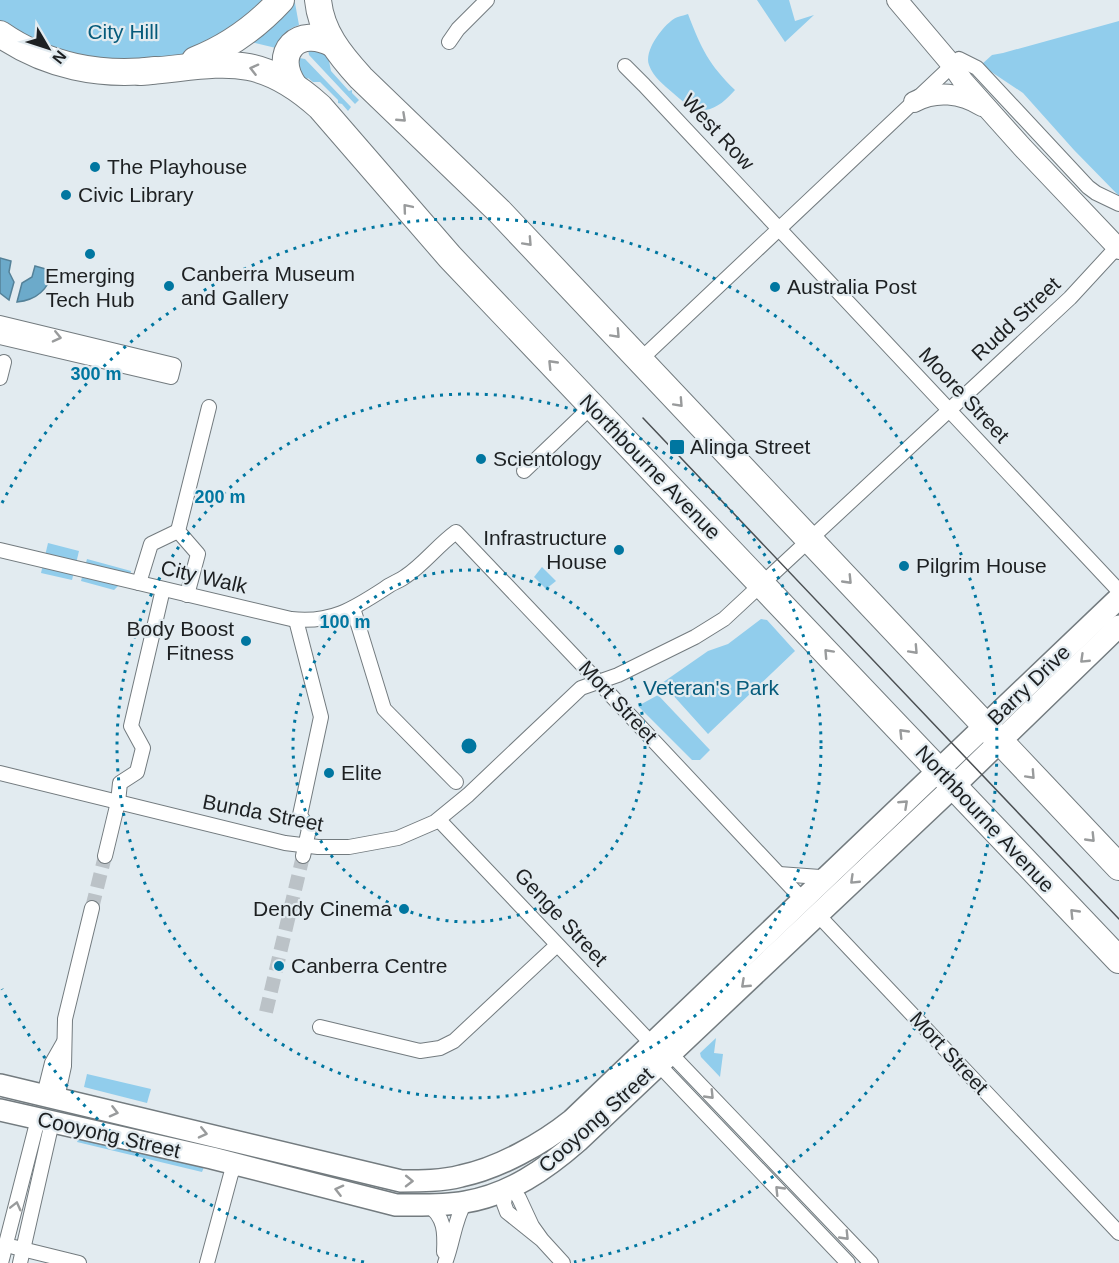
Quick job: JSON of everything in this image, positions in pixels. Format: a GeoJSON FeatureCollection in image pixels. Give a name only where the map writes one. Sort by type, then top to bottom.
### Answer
{"type":"FeatureCollection","features":[{"type":"Feature","properties":{"kind":"highway"},"geometry":{"type":"LineString","coordinates":[[0,34],[41,57],[64,65],[108,72],[140,72],[174,67],[212,53],[249,31],[281,0]]}},
{"type":"Feature","properties":{"kind":"highway"},"geometry":{"type":"LineString","coordinates":[[318,0],[320,15],[333,44],[344,60],[473,184],[1119,867]]}},
{"type":"Feature","properties":{"kind":"highway"},"geometry":{"type":"LineString","coordinates":[[294,86],[286,66],[287,53],[294,43],[303,38],[316,37],[333,44]]}},
{"type":"Feature","properties":{"kind":"highway","name":"Northbourne Avenue"},"geometry":{"type":"LineString","coordinates":[[140,72],[207,64],[230,64],[267,72],[294,86],[320,107],[450,258],[1119,960]]}},
{"type":"Feature","properties":{"kind":"main road","name":"Barry Drive"},"geometry":{"type":"LineString","coordinates":[[993,734],[1119,598]]}},
{"type":"Feature","properties":{"kind":"main road","name":"Barry Drive"},"geometry":{"type":"LineString","coordinates":[[946,778],[993,734],[1119,626]]}},
{"type":"Feature","properties":{"kind":"main road","name":"Cooyong Street"},"geometry":{"type":"LineString","coordinates":[[810,907],[833,871],[946,778]]}},
{"type":"Feature","properties":{"kind":"main road","name":"Cooyong Street"},"geometry":{"type":"LineString","coordinates":[[0,1110],[43,1129],[233,1163],[396,1205],[465,1202],[506,1189],[530,1177],[558,1158],[810,907],[946,778]]}},
{"type":"Feature","properties":{"kind":"main road","name":"Cooyong Street"},"geometry":{"type":"LineString","coordinates":[[0,1085],[401,1181],[439,1180],[479,1171],[541,1143],[660,1054]]}},
{"type":"Feature","properties":{"kind":"main road"},"geometry":{"type":"LineString","coordinates":[[43,1129],[50,1097]]}},
{"type":"Feature","properties":{"kind":"main road"},"geometry":{"type":"LineString","coordinates":[[233,1163],[235,1141]]}},
{"type":"Feature","properties":{"kind":"main road"},"geometry":{"type":"LineString","coordinates":[[506,1189],[507,1175],[525,1151]]}},
{"type":"Feature","properties":{"kind":"main road"},"geometry":{"type":"LineString","coordinates":[[479,1171],[500,1180],[506,1189]]}},
{"type":"Feature","properties":{"kind":"street"},"geometry":{"type":"LineString","coordinates":[[449,42],[459,27],[487,0]]}},
{"type":"Feature","properties":{"kind":"street"},"geometry":{"type":"LineString","coordinates":[[897,0],[963,81],[1023,148],[1119,243]]}},
{"type":"Feature","properties":{"kind":"street"},"geometry":{"type":"LineString","coordinates":[[640,360],[959,59],[977,68],[1088,187],[1119,204]]}},
{"type":"Feature","properties":{"kind":"street"},"geometry":{"type":"LineString","coordinates":[[952,65],[970,75],[1119,243]]}},
{"type":"Feature","properties":{"kind":"street","name":"West Row"},"geometry":{"type":"LineString","coordinates":[[625,66],[779,228]]}},
{"type":"Feature","properties":{"kind":"street"},"geometry":{"type":"LineString","coordinates":[[914,102],[923,97],[941,93],[972,100],[994,115]]}},
{"type":"Feature","properties":{"kind":"street","name":"Moore Street"},"geometry":{"type":"LineString","coordinates":[[779,228],[1119,591]]}},
{"type":"Feature","properties":{"kind":"street","name":"Rudd Street"},"geometry":{"type":"LineString","coordinates":[[761,584],[1070,298],[1119,243]]}},
{"type":"Feature","properties":{"kind":"street"},"geometry":{"type":"LineString","coordinates":[[0,323],[173,371],[42,348],[0,337]]}},
{"type":"Feature","properties":{"kind":"street"},"geometry":{"type":"LineString","coordinates":[[25,329],[42,348]]}},
{"type":"Feature","properties":{"kind":"street"},"geometry":{"type":"LineString","coordinates":[[0,378],[4,362]]}},
{"type":"Feature","properties":{"kind":"street"},"geometry":{"type":"LineString","coordinates":[[524,471],[592,406]]}},
{"type":"Feature","properties":{"kind":"street"},"geometry":{"type":"LineString","coordinates":[[178,531],[209,407]]}},
{"type":"Feature","properties":{"kind":"street"},"geometry":{"type":"LineString","coordinates":[[139,583],[151,543],[178,531]]}},
{"type":"Feature","properties":{"kind":"street"},"geometry":{"type":"LineString","coordinates":[[178,531],[198,554],[187,595]]}},
{"type":"Feature","properties":{"kind":"street","name":"Mort Street"},"geometry":{"type":"LineString","coordinates":[[392,584],[407,576],[442,542],[456,532],[1119,1233]]}},
{"type":"Feature","properties":{"kind":"street","name":"City Walk"},"geometry":{"type":"LineString","coordinates":[[0,550],[296,620],[320,620],[353,608],[392,584]]}},
{"type":"Feature","properties":{"kind":"street","name":"Bunda Street"},"geometry":{"type":"LineString","coordinates":[[0,773],[285,843],[304,850],[357,846],[398,838],[439,820],[581,688],[600,683],[709,630],[761,584]]}},
{"type":"Feature","properties":{"kind":"street"},"geometry":{"type":"LineString","coordinates":[[105,856],[118,802],[120,783],[137,772],[143,748],[131,726],[163,589]]}},
{"type":"Feature","properties":{"kind":"street"},"geometry":{"type":"LineString","coordinates":[[353,608],[384,709],[456,782]]}},
{"type":"Feature","properties":{"kind":"street"},"geometry":{"type":"LineString","coordinates":[[296,620],[321,717],[300,815],[309,829],[304,850]]}},
{"type":"Feature","properties":{"kind":"street","name":"Genge Street"},"geometry":{"type":"LineString","coordinates":[[439,820],[660,1054]]}},
{"type":"Feature","properties":{"kind":"street"},"geometry":{"type":"LineString","coordinates":[[779,874],[820,877],[833,871]]}},
{"type":"Feature","properties":{"kind":"street"},"geometry":{"type":"LineString","coordinates":[[50,1097],[52,1063],[66,1037],[65,1019],[92,908]]}},
{"type":"Feature","properties":{"kind":"street"},"geometry":{"type":"LineString","coordinates":[[320,1027],[420,1051],[440,1048],[454,1041],[557,945]]}},
{"type":"Feature","properties":{"kind":"street"},"geometry":{"type":"LineString","coordinates":[[660,1054],[753,1139],[871,1263]]}},
{"type":"Feature","properties":{"kind":"street"},"geometry":{"type":"LineString","coordinates":[[660,1054],[741,1150],[848,1263]]}},
{"type":"Feature","properties":{"kind":"street"},"geometry":{"type":"LineString","coordinates":[[2,1263],[3,1245],[43,1129]]}},
{"type":"Feature","properties":{"kind":"street"},"geometry":{"type":"LineString","coordinates":[[21,1256],[43,1129]]}},
{"type":"Feature","properties":{"kind":"street"},"geometry":{"type":"LineString","coordinates":[[741,1150],[753,1139]]}},
{"type":"Feature","properties":{"kind":"street"},"geometry":{"type":"LineString","coordinates":[[207,1263],[233,1163]]}},
{"type":"Feature","properties":{"kind":"street"},"geometry":{"type":"LineString","coordinates":[[506,1189],[504,1204],[507,1212],[542,1240],[563,1263]]}},
{"type":"Feature","properties":{"kind":"street"},"geometry":{"type":"LineString","coordinates":[[444,1263],[451,1247],[455,1222],[465,1202]]}},
{"type":"Feature","properties":{"kind":"street"},"geometry":{"type":"LineString","coordinates":[[428,1205],[436,1211],[443,1224],[444,1263]]}},
{"type":"Feature","properties":{"kind":"street"},"geometry":{"type":"LineString","coordinates":[[3,1245],[21,1256],[79,1263]]}},
{"type":"Feature","properties":{"kind":"green space","name":"City Hill"},"geometry":{"type":"Polygon","coordinates":[[[0,0],[270,0],[257,12],[193,51],[178,56],[136,63],[66,56],[0,22],[0,0]]]}},
{"type":"Feature","properties":{"kind":"green space"},"geometry":{"type":"Polygon","coordinates":[[[292,0],[295,3],[299,25],[291,28],[285,34],[276,48],[251,42],[292,0]]]}},
{"type":"Feature","properties":{"kind":"green space"},"geometry":{"type":"Polygon","coordinates":[[[757,0],[789,0],[795,21],[814,15],[785,42],[757,0]]]}},
{"type":"Feature","properties":{"kind":"green space"},"geometry":{"type":"Polygon","coordinates":[[[688,14],[707,55],[735,90],[714,108],[705,110],[692,107],[684,102],[659,80],[649,65],[649,53],[658,35],[673,20],[688,14]]]}},
{"type":"Feature","properties":{"kind":"green space"},"geometry":{"type":"Polygon","coordinates":[[[1119,21],[1119,196],[1023,93],[981,65],[992,55],[1119,21]]]}},
{"type":"Feature","properties":{"kind":"green space"},"geometry":{"type":"Polygon","coordinates":[[[307,43],[331,59],[329,61],[331,71],[349,91],[352,90],[359,100],[355,104],[309,55],[307,43]]]}},
{"type":"Feature","properties":{"kind":"green space"},"geometry":{"type":"Polygon","coordinates":[[[294,57],[305,59],[351,107],[348,111],[320,82],[313,82],[308,78],[305,81],[294,57]]]}},
{"type":"Feature","properties":{"kind":"green space"},"geometry":{"type":"Polygon","coordinates":[[[48,543],[79,551],[72,580],[41,573],[48,543]]]}},
{"type":"Feature","properties":{"kind":"green space"},"geometry":{"type":"Polygon","coordinates":[[[87,559],[131,571],[127,587],[119,585],[114,590],[81,581],[87,559]]]}},
{"type":"Feature","properties":{"kind":"green space"},"geometry":{"type":"Polygon","coordinates":[[[542,567],[556,581],[546,589],[534,577],[542,567]]]}},
{"type":"Feature","properties":{"kind":"green space","name":"Veteran's Park"},"geometry":{"type":"Polygon","coordinates":[[[761,619],[767,620],[795,651],[708,734],[662,683],[708,651],[728,644],[761,619]]]}},
{"type":"Feature","properties":{"kind":"green space"},"geometry":{"type":"Polygon","coordinates":[[[658,695],[710,750],[700,760],[692,760],[638,706],[658,695]]]}},
{"type":"Feature","properties":{"kind":"green space"},"geometry":{"type":"Polygon","coordinates":[[[716,1038],[714,1053],[723,1054],[720,1077],[700,1053],[716,1038]]]}},
{"type":"Feature","properties":{"kind":"green space"},"geometry":{"type":"Polygon","coordinates":[[[87,1074],[151,1089],[147,1103],[84,1087],[87,1074]]]}},
{"type":"Feature","properties":{"kind":"green space"},"geometry":{"type":"Polygon","coordinates":[[[79,1137],[204,1167],[202,1172],[77,1142],[79,1137]]]}},
{"type":"Feature","properties":{"kind":"shaded area"},"geometry":{"type":"Polygon","coordinates":[[[0,258],[11,261],[9,272],[14,282],[9,300],[0,293],[0,258]]]}},
{"type":"Feature","properties":{"kind":"shaded area"},"geometry":{"type":"Polygon","coordinates":[[[35,266],[53,271],[48,284],[36,296],[17,302],[22,283],[32,277],[35,266]]]}},
{"type":"Feature","properties":{"kind":"tunnel"},"geometry":{"type":"LineString","coordinates":[[92,908],[105,856]]}},
{"type":"Feature","properties":{"kind":"tunnel"},"geometry":{"type":"LineString","coordinates":[[266,1012],[303,856]]}},
{"type":"Feature","properties":{"kind":"tram line"},"geometry":{"type":"LineString","coordinates":[[643,418],[1119,919]]}},
{"type":"Feature","properties":{"kind":"place","name":"The Playhouse"},"geometry":{"type":"Point","coordinates":[95,167]}},
{"type":"Feature","properties":{"kind":"place","name":"Civic Library"},"geometry":{"type":"Point","coordinates":[66,195]}},
{"type":"Feature","properties":{"kind":"place","name":"Emerging Tech Hub"},"geometry":{"type":"Point","coordinates":[90,254]}},
{"type":"Feature","properties":{"kind":"place","name":"Canberra Museum and Gallery"},"geometry":{"type":"Point","coordinates":[169,286]}},
{"type":"Feature","properties":{"kind":"place","name":"Australia Post"},"geometry":{"type":"Point","coordinates":[775,287]}},
{"type":"Feature","properties":{"kind":"place","name":"Alinga Street"},"geometry":{"type":"Point","coordinates":[677,447]}},
{"type":"Feature","properties":{"kind":"place","name":"Scientology"},"geometry":{"type":"Point","coordinates":[481,459]}},
{"type":"Feature","properties":{"kind":"place","name":"Infrastructure House"},"geometry":{"type":"Point","coordinates":[619,550]}},
{"type":"Feature","properties":{"kind":"place","name":"Pilgrim House"},"geometry":{"type":"Point","coordinates":[904,566]}},
{"type":"Feature","properties":{"kind":"place","name":"Body Boost Fitness"},"geometry":{"type":"Point","coordinates":[246,641]}},
{"type":"Feature","properties":{"kind":"place","name":"Elite"},"geometry":{"type":"Point","coordinates":[329,773]}},
{"type":"Feature","properties":{"kind":"place","name":"Dendy Cinema"},"geometry":{"type":"Point","coordinates":[404,909]}},
{"type":"Feature","properties":{"kind":"place","name":"Canberra Centre"},"geometry":{"type":"Point","coordinates":[279,966]}}]}
